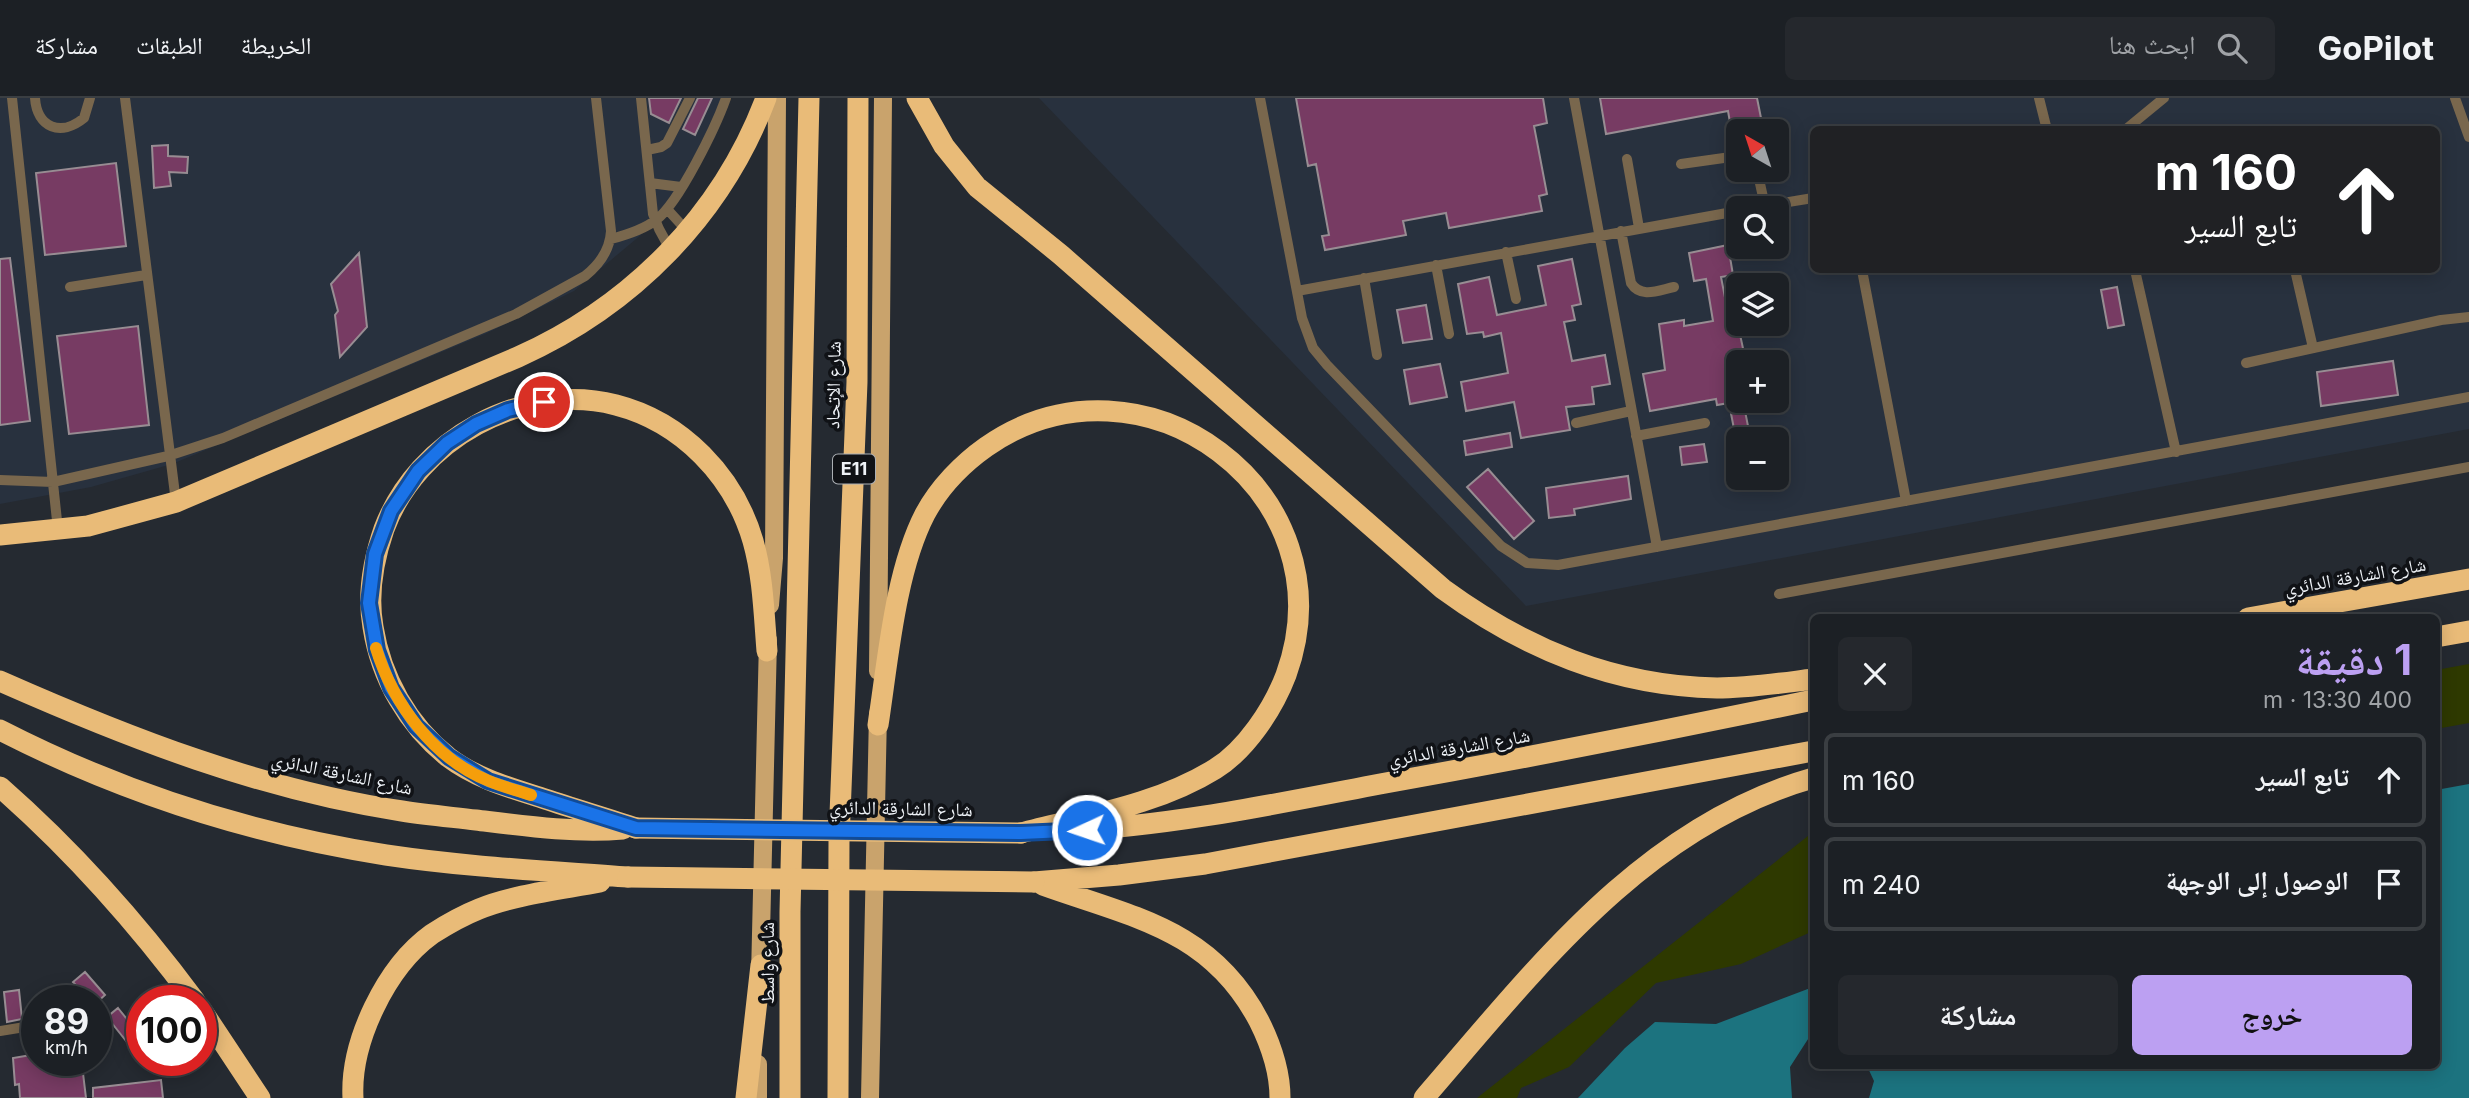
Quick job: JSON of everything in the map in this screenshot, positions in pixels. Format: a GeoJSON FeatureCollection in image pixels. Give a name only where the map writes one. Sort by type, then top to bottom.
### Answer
{"type":"FeatureCollection","features":[{"type":"Feature","properties":{"kind":"highway"},"geometry":{"type":"LineString","coordinates":[[0,535],[58,530],[118,519],[176,502],[543,346],[613,302],[671,251],[715,197],[737,161],[766,98]]}},
{"type":"Feature","properties":{"kind":"highway","name":"شارع الإتحاد"},"geometry":{"type":"LineString","coordinates":[[792,827],[809,98]]}},
{"type":"Feature","properties":{"kind":"highway","name":"شارع الإتحاد"},"geometry":{"type":"LineString","coordinates":[[838,1098],[839,841],[857,382],[858,98]]}},
{"type":"Feature","properties":{"kind":"highway"},"geometry":{"type":"LineString","coordinates":[[917,98],[944,146],[978,187],[1061,255],[1443,589],[1475,613],[1510,634],[1549,652],[1589,667],[1631,678],[1716,688],[1810,679]]}},
{"type":"Feature","properties":{"kind":"highway"},"geometry":{"type":"LineString","coordinates":[[933,98],[948,126],[976,164],[1061,255]]}},
{"type":"Feature","properties":{"kind":"highway"},"geometry":{"type":"LineString","coordinates":[[636,828],[488,781],[449,757],[424,734],[391,688],[377,650],[369,603],[375,554],[391,511],[418,471],[447,443],[476,424],[508,410],[544,402],[578,401],[615,405],[650,417],[684,437],[711,464],[732,494],[752,539],[761,581],[767,651]]}},
{"type":"Feature","properties":{"kind":"highway"},"geometry":{"type":"LineString","coordinates":[[878,725],[901,583],[912,543],[933,502],[948,481],[973,456],[1002,436],[1034,421],[1069,413],[1104,411],[1149,417],[1183,430],[1221,452],[1252,481],[1277,516],[1294,561],[1300,605],[1294,652],[1278,696],[1252,735],[1217,768],[1178,789],[1126,806],[1021,833]]}},
{"type":"Feature","properties":{"kind":"highway","name":"شارع الشارقة الدائري"},"geometry":{"type":"LineString","coordinates":[[2271,614],[2469,579]]}},
{"type":"Feature","properties":{"kind":"highway"},"geometry":{"type":"LineString","coordinates":[[2440,636],[2469,631]]}},
{"type":"Feature","properties":{"kind":"highway","name":"شارع الشارقة الدائري"},"geometry":{"type":"LineString","coordinates":[[0,681],[176,753],[243,774],[344,800],[401,811],[551,829],[602,831],[636,828],[1021,833],[1109,829],[1199,818],[1636,737],[1810,701]]}},
{"type":"Feature","properties":{"kind":"highway"},"geometry":{"type":"LineString","coordinates":[[0,730],[46,753],[145,794],[271,832],[388,855],[628,877],[1034,882],[1205,864],[1810,752]]}},
{"type":"Feature","properties":{"kind":"highway"},"geometry":{"type":"LineString","coordinates":[[1424,1098],[1549,953],[1628,879],[1680,839],[1738,806],[1810,779]]}},
{"type":"Feature","properties":{"kind":"highway"},"geometry":{"type":"LineString","coordinates":[[0,787],[102,886],[140,929],[183,985]]}},
{"type":"Feature","properties":{"kind":"highway","name":"شارع واسط"},"geometry":{"type":"LineString","coordinates":[[790,1098],[792,827]]}},
{"type":"Feature","properties":{"kind":"highway"},"geometry":{"type":"LineString","coordinates":[[353,1098],[352,1084],[361,1038],[379,996],[407,959],[431,935],[481,908],[628,877]]}},
{"type":"Feature","properties":{"kind":"highway"},"geometry":{"type":"LineString","coordinates":[[1034,882],[1146,920],[1188,940],[1221,968],[1249,1002],[1270,1042],[1280,1085],[1280,1098]]}},
{"type":"Feature","properties":{"kind":"highway"},"geometry":{"type":"LineString","coordinates":[[746,1098],[761,965]]}},
{"type":"Feature","properties":{"kind":"highway"},"geometry":{"type":"LineString","coordinates":[[217,1033],[260,1098]]}},
{"type":"Feature","properties":{"kind":"main road"},"geometry":{"type":"LineString","coordinates":[[758,1098],[767,651],[774,558],[777,98]]}},
{"type":"Feature","properties":{"kind":"main road"},"geometry":{"type":"LineString","coordinates":[[870,1098],[878,725],[883,98]]}},
{"type":"Feature","properties":{"kind":"lane"},"geometry":{"type":"LineString","coordinates":[[12,98],[58,530]]}},
{"type":"Feature","properties":{"kind":"lane"},"geometry":{"type":"LineString","coordinates":[[35,98],[39,115],[45,123],[66,129],[84,118],[90,98]]}},
{"type":"Feature","properties":{"kind":"lane"},"geometry":{"type":"LineString","coordinates":[[125,98],[176,502]]}},
{"type":"Feature","properties":{"kind":"lane"},"geometry":{"type":"LineString","coordinates":[[0,480],[53,482],[169,456],[223,438],[516,314],[585,276],[601,260],[611,239],[596,98]]}},
{"type":"Feature","properties":{"kind":"lane"},"geometry":{"type":"LineString","coordinates":[[641,98],[655,220],[671,251]]}},
{"type":"Feature","properties":{"kind":"lane"},"geometry":{"type":"LineString","coordinates":[[646,150],[667,143],[690,98]]}},
{"type":"Feature","properties":{"kind":"lane"},"geometry":{"type":"LineString","coordinates":[[611,239],[638,230],[667,209],[716,123],[726,98]]}},
{"type":"Feature","properties":{"kind":"lane"},"geometry":{"type":"LineString","coordinates":[[1260,98],[1305,328],[1320,357],[1509,553],[1527,563],[1548,566],[1657,547],[2469,397]]}},
{"type":"Feature","properties":{"kind":"lane"},"geometry":{"type":"LineString","coordinates":[[1574,98],[1657,547]]}},
{"type":"Feature","properties":{"kind":"lane"},"geometry":{"type":"LineString","coordinates":[[2039,98],[2046,126]]}},
{"type":"Feature","properties":{"kind":"lane"},"geometry":{"type":"LineString","coordinates":[[2130,126],[2164,98]]}},
{"type":"Feature","properties":{"kind":"lane"},"geometry":{"type":"LineString","coordinates":[[2455,98],[2469,137]]}},
{"type":"Feature","properties":{"kind":"lane"},"geometry":{"type":"LineString","coordinates":[[1681,164],[1726,158]]}},
{"type":"Feature","properties":{"kind":"lane"},"geometry":{"type":"LineString","coordinates":[[1627,159],[1639,228]]}},
{"type":"Feature","properties":{"kind":"lane"},"geometry":{"type":"LineString","coordinates":[[650,183],[681,187]]}},
{"type":"Feature","properties":{"kind":"lane"},"geometry":{"type":"LineString","coordinates":[[1789,202],[1810,198]]}},
{"type":"Feature","properties":{"kind":"lane"},"geometry":{"type":"LineString","coordinates":[[667,209],[688,232]]}},
{"type":"Feature","properties":{"kind":"lane"},"geometry":{"type":"LineString","coordinates":[[1297,291],[1726,213]]}},
{"type":"Feature","properties":{"kind":"lane"},"geometry":{"type":"LineString","coordinates":[[1621,231],[1634,288],[1643,293],[1674,287]]}},
{"type":"Feature","properties":{"kind":"lane"},"geometry":{"type":"LineString","coordinates":[[1506,252],[1516,299]]}},
{"type":"Feature","properties":{"kind":"lane"},"geometry":{"type":"LineString","coordinates":[[1436,265],[1449,334]]}},
{"type":"Feature","properties":{"kind":"lane"},"geometry":{"type":"LineString","coordinates":[[1863,273],[1906,501]]}},
{"type":"Feature","properties":{"kind":"lane"},"geometry":{"type":"LineString","coordinates":[[2136,273],[2176,452]]}},
{"type":"Feature","properties":{"kind":"lane"},"geometry":{"type":"LineString","coordinates":[[2296,273],[2313,348]]}},
{"type":"Feature","properties":{"kind":"lane"},"geometry":{"type":"LineString","coordinates":[[70,287],[146,275]]}},
{"type":"Feature","properties":{"kind":"lane"},"geometry":{"type":"LineString","coordinates":[[1364,278],[1377,355]]}},
{"type":"Feature","properties":{"kind":"lane"},"geometry":{"type":"LineString","coordinates":[[2246,363],[2441,320],[2469,317]]}},
{"type":"Feature","properties":{"kind":"lane"},"geometry":{"type":"LineString","coordinates":[[1576,423],[1632,411]]}},
{"type":"Feature","properties":{"kind":"lane"},"geometry":{"type":"LineString","coordinates":[[1636,436],[1705,423]]}},
{"type":"Feature","properties":{"kind":"lane"},"geometry":{"type":"LineString","coordinates":[[1779,594],[2469,467]]}},
{"type":"Feature","properties":{"kind":"lane"},"geometry":{"type":"LineString","coordinates":[[0,1031],[21,1028]]}},
{"type":"Feature","properties":{"kind":"shaded area"},"geometry":{"type":"Polygon","coordinates":[[[0,98],[730,98],[715,138],[654,224],[574,291],[485,334],[172,464],[91,487],[0,504],[0,98]]]}},
{"type":"Feature","properties":{"kind":"shaded area"},"geometry":{"type":"Polygon","coordinates":[[[1039,98],[2469,98],[2469,429],[1526,606],[1039,98]]]}},
{"type":"Feature","properties":{"kind":"green space"},"geometry":{"type":"Polygon","coordinates":[[[2469,664],[2469,723],[2440,728],[2440,669],[2469,664]]]}},
{"type":"Feature","properties":{"kind":"green space"},"geometry":{"type":"Polygon","coordinates":[[[1810,834],[1810,932],[1741,964],[1656,983],[1569,1067],[1521,1088],[1517,1098],[1477,1098],[1810,834]]]}},
{"type":"Feature","properties":{"kind":"water"},"geometry":{"type":"Polygon","coordinates":[[[2469,784],[2469,1098],[1869,1098],[1874,1081],[1868,1069],[2440,1069],[2440,789],[2469,784]]]}},
{"type":"Feature","properties":{"kind":"water"},"geometry":{"type":"Polygon","coordinates":[[[1810,988],[1810,1036],[1790,1067],[1792,1098],[1578,1098],[1625,1048],[1655,1022],[1716,1024],[1810,988]]]}},
{"type":"Feature","properties":{"kind":"building"},"geometry":{"type":"Polygon","coordinates":[[[649,98],[681,98],[669,123],[651,114],[649,98]]]}},
{"type":"Feature","properties":{"kind":"building"},"geometry":{"type":"Polygon","coordinates":[[[698,98],[712,98],[695,135],[683,129],[698,98]]]}},
{"type":"Feature","properties":{"kind":"building"},"geometry":{"type":"Polygon","coordinates":[[[1296,98],[1543,98],[1547,123],[1534,126],[1547,194],[1539,196],[1542,211],[1449,228],[1446,213],[1403,221],[1406,235],[1325,250],[1322,236],[1329,235],[1316,164],[1308,166],[1296,98]]]}},
{"type":"Feature","properties":{"kind":"building"},"geometry":{"type":"Polygon","coordinates":[[[1600,98],[1757,98],[1761,119],[1729,119],[1728,111],[1606,134],[1600,98]]]}},
{"type":"Feature","properties":{"kind":"building"},"geometry":{"type":"Polygon","coordinates":[[[168,145],[168,156],[188,157],[187,173],[169,172],[171,186],[154,188],[152,146],[168,145]]]}},
{"type":"Feature","properties":{"kind":"building"},"geometry":{"type":"Polygon","coordinates":[[[116,163],[126,246],[45,255],[36,173],[116,163]]]}},
{"type":"Feature","properties":{"kind":"building"},"geometry":{"type":"Polygon","coordinates":[[[1726,245],[1726,259],[1730,259],[1733,273],[1726,273],[1726,276],[1721,277],[1726,303],[1726,336],[1740,336],[1743,350],[1726,350],[1726,404],[1717,405],[1716,399],[1650,411],[1643,374],[1665,370],[1659,324],[1684,320],[1684,326],[1713,321],[1706,279],[1694,281],[1689,253],[1726,245]]]}},
{"type":"Feature","properties":{"kind":"building"},"geometry":{"type":"Polygon","coordinates":[[[359,253],[367,327],[340,357],[335,315],[338,311],[331,284],[359,253]]]}},
{"type":"Feature","properties":{"kind":"building"},"geometry":{"type":"Polygon","coordinates":[[[10,258],[30,421],[0,425],[0,259],[10,258]]]}},
{"type":"Feature","properties":{"kind":"building"},"geometry":{"type":"Polygon","coordinates":[[[1572,259],[1581,304],[1572,306],[1575,320],[1564,322],[1572,361],[1605,355],[1610,384],[1592,387],[1594,404],[1566,407],[1570,430],[1521,438],[1514,402],[1466,411],[1461,382],[1508,373],[1501,333],[1484,337],[1483,332],[1467,334],[1458,284],[1489,277],[1497,315],[1546,305],[1538,266],[1572,259]]]}},
{"type":"Feature","properties":{"kind":"building"},"geometry":{"type":"Polygon","coordinates":[[[2117,287],[2124,325],[2108,328],[2101,290],[2117,287]]]}},
{"type":"Feature","properties":{"kind":"building"},"geometry":{"type":"Polygon","coordinates":[[[1426,305],[1432,339],[1403,343],[1397,310],[1426,305]]]}},
{"type":"Feature","properties":{"kind":"building"},"geometry":{"type":"Polygon","coordinates":[[[138,326],[149,425],[69,434],[57,336],[138,326]]]}},
{"type":"Feature","properties":{"kind":"building"},"geometry":{"type":"Polygon","coordinates":[[[2393,361],[2398,395],[2321,406],[2317,372],[2393,361]]]}},
{"type":"Feature","properties":{"kind":"building"},"geometry":{"type":"Polygon","coordinates":[[[1440,364],[1447,397],[1410,404],[1404,370],[1440,364]]]}},
{"type":"Feature","properties":{"kind":"building"},"geometry":{"type":"Polygon","coordinates":[[[1731,413],[1745,413],[1748,426],[1734,427],[1731,413]]]}},
{"type":"Feature","properties":{"kind":"building"},"geometry":{"type":"Polygon","coordinates":[[[1510,433],[1512,447],[1466,455],[1464,441],[1510,433]]]}},
{"type":"Feature","properties":{"kind":"building"},"geometry":{"type":"Polygon","coordinates":[[[1704,444],[1707,462],[1682,465],[1680,447],[1704,444]]]}},
{"type":"Feature","properties":{"kind":"building"},"geometry":{"type":"Polygon","coordinates":[[[1488,469],[1534,521],[1514,539],[1467,487],[1488,469]]]}},
{"type":"Feature","properties":{"kind":"building"},"geometry":{"type":"Polygon","coordinates":[[[1628,476],[1631,499],[1574,509],[1575,515],[1549,518],[1546,488],[1628,476]]]}},
{"type":"Feature","properties":{"kind":"building"},"geometry":{"type":"Polygon","coordinates":[[[85,972],[96,985],[76,985],[73,982],[85,972]]]}},
{"type":"Feature","properties":{"kind":"building"},"geometry":{"type":"Polygon","coordinates":[[[19,990],[21,1019],[7,1022],[4,992],[19,990]]]}},
{"type":"Feature","properties":{"kind":"building"},"geometry":{"type":"Polygon","coordinates":[[[118,1008],[126,1018],[126,1041],[112,1023],[112,1013],[118,1008]]]}},
{"type":"Feature","properties":{"kind":"building"},"geometry":{"type":"Polygon","coordinates":[[[21,1057],[21,1076],[83,1076],[86,1098],[20,1098],[19,1084],[15,1085],[13,1058],[21,1057]]]}},
{"type":"Feature","properties":{"kind":"building"},"geometry":{"type":"Polygon","coordinates":[[[161,1080],[163,1098],[93,1098],[93,1088],[161,1080]]]}},
{"type":"Feature","properties":{"kind":"slow traffic"},"geometry":{"type":"LineString","coordinates":[[376,648],[391,688],[416,726],[449,757],[488,781],[531,795]]}},
{"type":"Feature","properties":{"kind":"route"},"geometry":{"type":"LineString","coordinates":[[544,402],[508,410],[476,424],[447,443],[418,471],[391,511],[375,554],[369,603],[377,650],[391,688],[416,726],[449,757],[488,781],[636,828],[1021,833],[1087,830]]}}]}
